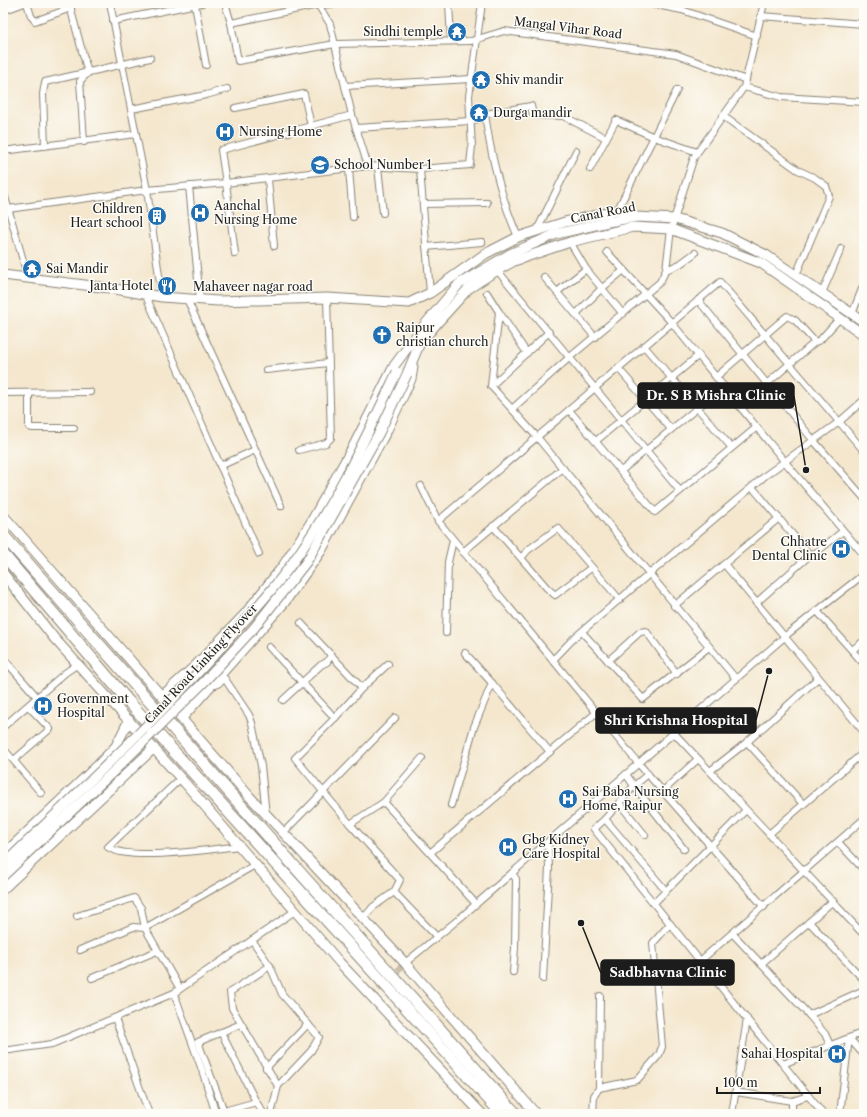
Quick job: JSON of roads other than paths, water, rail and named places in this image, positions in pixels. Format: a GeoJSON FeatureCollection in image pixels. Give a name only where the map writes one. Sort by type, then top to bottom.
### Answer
{"type":"FeatureCollection","features":[{"type":"Feature","properties":{"kind":"highway"},"geometry":{"type":"LineString","coordinates":[[3,535],[303,876],[516,1114]]}},
{"type":"Feature","properties":{"kind":"highway"},"geometry":{"type":"LineString","coordinates":[[3,554],[129,702],[502,1114]]}},
{"type":"Feature","properties":{"kind":"main road"},"geometry":{"type":"LineString","coordinates":[[430,293],[492,250],[518,237],[580,218],[617,211],[629,213],[636,217]]}},
{"type":"Feature","properties":{"kind":"main road","name":"Canal Road"},"geometry":{"type":"LineString","coordinates":[[413,349],[422,328],[459,284],[510,254],[556,234],[636,217],[675,219],[722,232],[766,255],[864,322]]}},
{"type":"Feature","properties":{"kind":"main road","name":"Canal Road"},"geometry":{"type":"LineString","coordinates":[[413,349],[468,290],[514,261],[570,242],[634,227],[671,229],[761,263],[864,335]]}},
{"type":"Feature","properties":{"kind":"main road","name":"Mahaveer nagar road"},"geometry":{"type":"LineString","coordinates":[[3,276],[28,278],[162,297],[218,301],[326,298],[409,302],[430,293]]}},
{"type":"Feature","properties":{"kind":"main road"},"geometry":{"type":"LineString","coordinates":[[182,718],[284,603],[321,551],[387,430],[411,379],[413,349]]}},
{"type":"Feature","properties":{"kind":"main road"},"geometry":{"type":"LineString","coordinates":[[162,696],[196,665],[245,614],[283,566],[310,524],[353,447],[394,366],[413,349]]}},
{"type":"Feature","properties":{"kind":"main road","name":"Canal Road Linking Flyover"},"geometry":{"type":"LineString","coordinates":[[3,865],[197,675],[269,594],[300,552],[320,521],[366,436],[397,372],[413,349]]}},
{"type":"Feature","properties":{"kind":"main road","name":"Canal Road Linking Flyover"},"geometry":{"type":"LineString","coordinates":[[3,876],[116,769],[204,682],[254,628],[307,561],[379,433],[407,374],[413,349]]}},
{"type":"Feature","properties":{"kind":"main road"},"geometry":{"type":"LineString","coordinates":[[3,515],[266,815],[405,963],[536,1114]]}},
{"type":"Feature","properties":{"kind":"main road"},"geometry":{"type":"LineString","coordinates":[[3,573],[54,638],[181,778],[340,963],[482,1114]]}},
{"type":"Feature","properties":{"kind":"main road"},"geometry":{"type":"LineString","coordinates":[[3,855],[98,766],[116,746],[129,720]]}},
{"type":"Feature","properties":{"kind":"main road"},"geometry":{"type":"LineString","coordinates":[[3,889],[154,748]]}},
{"type":"Feature","properties":{"kind":"street"},"geometry":{"type":"LineString","coordinates":[[3,11],[26,3],[31,16],[35,21],[70,6],[88,73]]}},
{"type":"Feature","properties":{"kind":"street"},"geometry":{"type":"LineString","coordinates":[[110,3],[147,190],[162,297]]}},
{"type":"Feature","properties":{"kind":"street"},"geometry":{"type":"LineString","coordinates":[[113,21],[202,3]]}},
{"type":"Feature","properties":{"kind":"street"},"geometry":{"type":"LineString","coordinates":[[225,3],[231,23],[317,4],[346,3]]}},
{"type":"Feature","properties":{"kind":"street"},"geometry":{"type":"LineString","coordinates":[[449,3],[451,42]]}},
{"type":"Feature","properties":{"kind":"street"},"geometry":{"type":"LineString","coordinates":[[8,208],[147,190],[268,179],[368,166],[420,169],[470,165],[472,146],[469,96],[482,3]]}},
{"type":"Feature","properties":{"kind":"street"},"geometry":{"type":"LineString","coordinates":[[646,3],[682,10],[757,36]]}},
{"type":"Feature","properties":{"kind":"street"},"geometry":{"type":"LineString","coordinates":[[512,408],[570,357],[660,282],[666,270],[671,229],[697,152],[744,87],[764,3]]}},
{"type":"Feature","properties":{"kind":"street"},"geometry":{"type":"LineString","coordinates":[[317,4],[330,24],[352,114],[368,166]]}},
{"type":"Feature","properties":{"kind":"street"},"geometry":{"type":"LineString","coordinates":[[194,5],[206,65]]}},
{"type":"Feature","properties":{"kind":"street"},"geometry":{"type":"LineString","coordinates":[[761,16],[864,24]]}},
{"type":"Feature","properties":{"kind":"street","name":"Mangal Vihar Road"},"geometry":{"type":"LineString","coordinates":[[231,23],[238,61],[335,44],[451,42],[476,39],[504,31],[644,48],[676,54],[746,80]]}},
{"type":"Feature","properties":{"kind":"street"},"geometry":{"type":"LineString","coordinates":[[46,146],[43,84],[51,80],[150,58]]}},
{"type":"Feature","properties":{"kind":"street"},"geometry":{"type":"LineString","coordinates":[[84,142],[80,81],[88,73]]}},
{"type":"Feature","properties":{"kind":"street"},"geometry":{"type":"LineString","coordinates":[[345,86],[471,79]]}},
{"type":"Feature","properties":{"kind":"street"},"geometry":{"type":"LineString","coordinates":[[744,87],[781,97],[864,102]]}},
{"type":"Feature","properties":{"kind":"street"},"geometry":{"type":"LineString","coordinates":[[131,109],[227,90]]}},
{"type":"Feature","properties":{"kind":"street"},"geometry":{"type":"LineString","coordinates":[[617,211],[677,90]]}},
{"type":"Feature","properties":{"kind":"street"},"geometry":{"type":"LineString","coordinates":[[235,108],[304,94],[311,126]]}},
{"type":"Feature","properties":{"kind":"street"},"geometry":{"type":"LineString","coordinates":[[356,128],[471,121],[478,119],[485,114],[531,106],[533,115],[563,116],[606,138]]}},
{"type":"Feature","properties":{"kind":"street"},"geometry":{"type":"LineString","coordinates":[[235,254],[221,150],[352,114]]}},
{"type":"Feature","properties":{"kind":"street"},"geometry":{"type":"LineString","coordinates":[[485,114],[489,144],[506,208],[518,237]]}},
{"type":"Feature","properties":{"kind":"street"},"geometry":{"type":"LineString","coordinates":[[723,116],[798,170],[815,178],[826,186],[829,196],[796,275]]}},
{"type":"Feature","properties":{"kind":"street"},"geometry":{"type":"LineString","coordinates":[[590,168],[616,120],[654,137],[697,152]]}},
{"type":"Feature","properties":{"kind":"street"},"geometry":{"type":"LineString","coordinates":[[3,151],[84,142],[136,134]]}},
{"type":"Feature","properties":{"kind":"street"},"geometry":{"type":"LineString","coordinates":[[536,232],[576,151]]}},
{"type":"Feature","properties":{"kind":"street"},"geometry":{"type":"LineString","coordinates":[[378,167],[383,213]]}},
{"type":"Feature","properties":{"kind":"street"},"geometry":{"type":"LineString","coordinates":[[349,169],[353,217]]}},
{"type":"Feature","properties":{"kind":"street"},"geometry":{"type":"LineString","coordinates":[[420,169],[430,293]]}},
{"type":"Feature","properties":{"kind":"street"},"geometry":{"type":"LineString","coordinates":[[268,179],[274,246]]}},
{"type":"Feature","properties":{"kind":"street"},"geometry":{"type":"LineString","coordinates":[[189,186],[200,300]]}},
{"type":"Feature","properties":{"kind":"street"},"geometry":{"type":"LineString","coordinates":[[3,190],[28,278]]}},
{"type":"Feature","properties":{"kind":"street"},"geometry":{"type":"LineString","coordinates":[[423,204],[488,203]]}},
{"type":"Feature","properties":{"kind":"street"},"geometry":{"type":"LineString","coordinates":[[426,247],[482,242]]}},
{"type":"Feature","properties":{"kind":"street"},"geometry":{"type":"LineString","coordinates":[[570,242],[586,269],[623,314]]}},
{"type":"Feature","properties":{"kind":"street"},"geometry":{"type":"LineString","coordinates":[[822,293],[841,249]]}},
{"type":"Feature","properties":{"kind":"street"},"geometry":{"type":"LineString","coordinates":[[607,252],[672,323],[785,462],[864,555]]}},
{"type":"Feature","properties":{"kind":"street"},"geometry":{"type":"LineString","coordinates":[[666,270],[680,264],[695,253]]}},
{"type":"Feature","properties":{"kind":"street"},"geometry":{"type":"LineString","coordinates":[[556,292],[586,269]]}},
{"type":"Feature","properties":{"kind":"street"},"geometry":{"type":"LineString","coordinates":[[498,270],[680,491]]}},
{"type":"Feature","properties":{"kind":"street"},"geometry":{"type":"LineString","coordinates":[[576,314],[601,289],[624,270]]}},
{"type":"Feature","properties":{"kind":"street"},"geometry":{"type":"LineString","coordinates":[[544,277],[595,337]]}},
{"type":"Feature","properties":{"kind":"street"},"geometry":{"type":"LineString","coordinates":[[438,521],[720,282],[864,451]]}},
{"type":"Feature","properties":{"kind":"street"},"geometry":{"type":"LineString","coordinates":[[852,314],[864,284]]}},
{"type":"Feature","properties":{"kind":"street"},"geometry":{"type":"LineString","coordinates":[[487,293],[527,353]]}},
{"type":"Feature","properties":{"kind":"street"},"geometry":{"type":"LineString","coordinates":[[145,294],[259,554]]}},
{"type":"Feature","properties":{"kind":"street"},"geometry":{"type":"LineString","coordinates":[[299,450],[326,443],[331,438],[326,298]]}},
{"type":"Feature","properties":{"kind":"street"},"geometry":{"type":"LineString","coordinates":[[187,299],[280,506]]}},
{"type":"Feature","properties":{"kind":"street"},"geometry":{"type":"LineString","coordinates":[[698,300],[864,498]]}},
{"type":"Feature","properties":{"kind":"street"},"geometry":{"type":"LineString","coordinates":[[499,312],[491,386],[512,408],[563,468],[674,606],[736,679]]}},
{"type":"Feature","properties":{"kind":"street"},"geometry":{"type":"LineString","coordinates":[[716,377],[783,319],[790,316],[815,342]]}},
{"type":"Feature","properties":{"kind":"street"},"geometry":{"type":"LineString","coordinates":[[742,409],[748,400],[815,342],[820,340],[840,318]]}},
{"type":"Feature","properties":{"kind":"street"},"geometry":{"type":"LineString","coordinates":[[491,386],[550,332]]}},
{"type":"Feature","properties":{"kind":"street"},"geometry":{"type":"LineString","coordinates":[[644,346],[731,447]]}},
{"type":"Feature","properties":{"kind":"street"},"geometry":{"type":"LineString","coordinates":[[596,441],[698,355]]}},
{"type":"Feature","properties":{"kind":"street"},"geometry":{"type":"LineString","coordinates":[[266,370],[328,363]]}},
{"type":"Feature","properties":{"kind":"street"},"geometry":{"type":"LineString","coordinates":[[618,368],[671,429]]}},
{"type":"Feature","properties":{"kind":"street"},"geometry":{"type":"LineString","coordinates":[[621,471],[724,386]]}},
{"type":"Feature","properties":{"kind":"street"},"geometry":{"type":"LineString","coordinates":[[3,393],[90,392]]}},
{"type":"Feature","properties":{"kind":"street"},"geometry":{"type":"LineString","coordinates":[[29,393],[29,427],[74,428]]}},
{"type":"Feature","properties":{"kind":"street"},"geometry":{"type":"LineString","coordinates":[[553,660],[582,632],[752,487],[839,422],[864,400]]}},
{"type":"Feature","properties":{"kind":"street"},"geometry":{"type":"LineString","coordinates":[[569,410],[655,512],[731,447],[757,427]]}},
{"type":"Feature","properties":{"kind":"street"},"geometry":{"type":"LineString","coordinates":[[220,466],[255,450]]}},
{"type":"Feature","properties":{"kind":"street"},"geometry":{"type":"LineString","coordinates":[[463,552],[563,468]]}},
{"type":"Feature","properties":{"kind":"street"},"geometry":{"type":"LineString","coordinates":[[421,486],[438,521],[453,540],[638,763],[764,907]]}},
{"type":"Feature","properties":{"kind":"street"},"geometry":{"type":"LineString","coordinates":[[752,487],[810,555]]}},
{"type":"Feature","properties":{"kind":"street"},"geometry":{"type":"LineString","coordinates":[[674,606],[725,565],[779,518]]}},
{"type":"Feature","properties":{"kind":"street"},"geometry":{"type":"LineString","coordinates":[[493,526],[522,557],[547,588],[555,595],[591,568]]}},
{"type":"Feature","properties":{"kind":"street"},"geometry":{"type":"LineString","coordinates":[[522,557],[528,550],[558,528],[620,600]]}},
{"type":"Feature","properties":{"kind":"street"},"geometry":{"type":"LineString","coordinates":[[756,603],[810,555],[844,531]]}},
{"type":"Feature","properties":{"kind":"street"},"geometry":{"type":"LineString","coordinates":[[446,633],[448,562],[453,540]]}},
{"type":"Feature","properties":{"kind":"street"},"geometry":{"type":"LineString","coordinates":[[725,565],[864,732]]}},
{"type":"Feature","properties":{"kind":"street"},"geometry":{"type":"LineString","coordinates":[[405,963],[476,904],[784,637],[864,574]]}},
{"type":"Feature","properties":{"kind":"street"},"geometry":{"type":"LineString","coordinates":[[817,611],[864,664]]}},
{"type":"Feature","properties":{"kind":"street"},"geometry":{"type":"LineString","coordinates":[[301,623],[362,688]]}},
{"type":"Feature","properties":{"kind":"street"},"geometry":{"type":"LineString","coordinates":[[608,661],[640,632],[646,631],[677,674]]}},
{"type":"Feature","properties":{"kind":"street"},"geometry":{"type":"LineString","coordinates":[[582,632],[643,699],[677,674],[709,647]]}},
{"type":"Feature","properties":{"kind":"street"},"geometry":{"type":"LineString","coordinates":[[852,650],[864,641]]}},
{"type":"Feature","properties":{"kind":"street"},"geometry":{"type":"LineString","coordinates":[[269,647],[335,718]]}},
{"type":"Feature","properties":{"kind":"street"},"geometry":{"type":"LineString","coordinates":[[465,654],[492,683],[550,752]]}},
{"type":"Feature","properties":{"kind":"street"},"geometry":{"type":"LineString","coordinates":[[283,700],[321,665],[327,662],[331,656]]}},
{"type":"Feature","properties":{"kind":"street"},"geometry":{"type":"LineString","coordinates":[[3,658],[5,666],[37,697]]}},
{"type":"Feature","properties":{"kind":"street"},"geometry":{"type":"LineString","coordinates":[[3,727],[65,673],[78,664]]}},
{"type":"Feature","properties":{"kind":"street"},"geometry":{"type":"LineString","coordinates":[[364,919],[374,907],[394,892],[400,880],[350,824],[295,758],[335,718],[362,688],[388,664]]}},
{"type":"Feature","properties":{"kind":"street"},"geometry":{"type":"LineString","coordinates":[[710,771],[747,742],[818,678]]}},
{"type":"Feature","properties":{"kind":"street"},"geometry":{"type":"LineString","coordinates":[[204,692],[225,679],[249,715],[261,766],[266,815]]}},
{"type":"Feature","properties":{"kind":"street"},"geometry":{"type":"LineString","coordinates":[[451,805],[474,727],[492,683]]}},
{"type":"Feature","properties":{"kind":"street"},"geometry":{"type":"LineString","coordinates":[[14,760],[50,729],[28,706]]}},
{"type":"Feature","properties":{"kind":"street"},"geometry":{"type":"LineString","coordinates":[[430,853],[596,713]]}},
{"type":"Feature","properties":{"kind":"street"},"geometry":{"type":"LineString","coordinates":[[283,833],[324,793],[395,718]]}},
{"type":"Feature","properties":{"kind":"street"},"geometry":{"type":"LineString","coordinates":[[674,733],[864,935]]}},
{"type":"Feature","properties":{"kind":"street"},"geometry":{"type":"LineString","coordinates":[[747,742],[803,804]]}},
{"type":"Feature","properties":{"kind":"street"},"geometry":{"type":"LineString","coordinates":[[3,748],[41,793]]}},
{"type":"Feature","properties":{"kind":"street"},"geometry":{"type":"LineString","coordinates":[[769,834],[864,752]]}},
{"type":"Feature","properties":{"kind":"street"},"geometry":{"type":"LineString","coordinates":[[350,824],[384,802],[422,758]]}},
{"type":"Feature","properties":{"kind":"street"},"geometry":{"type":"LineString","coordinates":[[663,790],[698,759]]}},
{"type":"Feature","properties":{"kind":"street"},"geometry":{"type":"LineString","coordinates":[[626,774],[684,849]]}},
{"type":"Feature","properties":{"kind":"street"},"geometry":{"type":"LineString","coordinates":[[648,774],[634,786],[605,819],[594,829],[823,1114]]}},
{"type":"Feature","properties":{"kind":"street"},"geometry":{"type":"LineString","coordinates":[[181,778],[108,846],[113,850],[167,854],[239,846]]}},
{"type":"Feature","properties":{"kind":"street"},"geometry":{"type":"LineString","coordinates":[[384,802],[476,904]]}},
{"type":"Feature","properties":{"kind":"street"},"geometry":{"type":"LineString","coordinates":[[619,803],[645,835]]}},
{"type":"Feature","properties":{"kind":"street"},"geometry":{"type":"LineString","coordinates":[[654,903],[746,810]]}},
{"type":"Feature","properties":{"kind":"street"},"geometry":{"type":"LineString","coordinates":[[605,819],[666,891]]}},
{"type":"Feature","properties":{"kind":"street"},"geometry":{"type":"LineString","coordinates":[[700,961],[805,872],[864,819]]}},
{"type":"Feature","properties":{"kind":"street"},"geometry":{"type":"LineString","coordinates":[[543,979],[549,868],[548,842]]}},
{"type":"Feature","properties":{"kind":"street"},"geometry":{"type":"LineString","coordinates":[[838,842],[864,870]]}},
{"type":"Feature","properties":{"kind":"street"},"geometry":{"type":"LineString","coordinates":[[80,950],[133,927],[145,928],[255,865]]}},
{"type":"Feature","properties":{"kind":"street"},"geometry":{"type":"LineString","coordinates":[[512,873],[516,879],[515,948],[513,972]]}},
{"type":"Feature","properties":{"kind":"street"},"geometry":{"type":"LineString","coordinates":[[394,892],[437,937]]}},
{"type":"Feature","properties":{"kind":"street"},"geometry":{"type":"LineString","coordinates":[[77,916],[134,898],[141,908],[145,928],[180,989]]}},
{"type":"Feature","properties":{"kind":"street"},"geometry":{"type":"LineString","coordinates":[[761,964],[833,902]]}},
{"type":"Feature","properties":{"kind":"street"},"geometry":{"type":"LineString","coordinates":[[3,1051],[52,1044],[174,993],[295,911]]}},
{"type":"Feature","properties":{"kind":"street"},"geometry":{"type":"LineString","coordinates":[[809,922],[864,980]]}},
{"type":"Feature","properties":{"kind":"street"},"geometry":{"type":"LineString","coordinates":[[599,1088],[637,1080],[659,1055],[662,1047],[653,943],[670,924]]}},
{"type":"Feature","properties":{"kind":"street"},"geometry":{"type":"LineString","coordinates":[[733,934],[809,1015],[825,1034],[830,1045]]}},
{"type":"Feature","properties":{"kind":"street"},"geometry":{"type":"LineString","coordinates":[[252,940],[270,966],[282,994],[319,1036],[311,1051],[278,1086],[271,1114]]}},
{"type":"Feature","properties":{"kind":"street"},"geometry":{"type":"LineString","coordinates":[[92,978],[157,951]]}},
{"type":"Feature","properties":{"kind":"street"},"geometry":{"type":"LineString","coordinates":[[270,966],[230,992],[232,1008],[278,1086]]}},
{"type":"Feature","properties":{"kind":"street"},"geometry":{"type":"LineString","coordinates":[[809,1015],[864,990]]}},
{"type":"Feature","properties":{"kind":"street"},"geometry":{"type":"LineString","coordinates":[[174,993],[202,1070],[216,1114]]}},
{"type":"Feature","properties":{"kind":"street"},"geometry":{"type":"LineString","coordinates":[[593,1114],[594,1096],[599,1088],[600,996]]}},
{"type":"Feature","properties":{"kind":"street"},"geometry":{"type":"LineString","coordinates":[[115,1018],[149,1114]]}},
{"type":"Feature","properties":{"kind":"street"},"geometry":{"type":"LineString","coordinates":[[732,1114],[747,1019]]}},
{"type":"Feature","properties":{"kind":"street"},"geometry":{"type":"LineString","coordinates":[[241,1024],[198,1042],[224,1111],[256,1102]]}},
{"type":"Feature","properties":{"kind":"street"},"geometry":{"type":"LineString","coordinates":[[266,1068],[308,1024]]}},
{"type":"Feature","properties":{"kind":"street"},"geometry":{"type":"LineString","coordinates":[[221,1032],[256,1102],[264,1114]]}},
{"type":"Feature","properties":{"kind":"street"},"geometry":{"type":"LineString","coordinates":[[783,1064],[864,1032]]}},
{"type":"Feature","properties":{"kind":"street"},"geometry":{"type":"LineString","coordinates":[[849,1038],[864,1055]]}},
{"type":"Feature","properties":{"kind":"street"},"geometry":{"type":"LineString","coordinates":[[840,1114],[849,1038]]}},
{"type":"Feature","properties":{"kind":"street"},"geometry":{"type":"LineString","coordinates":[[736,1092],[792,1101],[808,1096]]}},
{"type":"Feature","properties":{"kind":"street"},"geometry":{"type":"LineString","coordinates":[[792,1101],[792,1114]]}},
{"type":"Feature","properties":{"kind":"tunnel"},"geometry":{"type":"LineString","coordinates":[[372,996],[405,963]]}},
{"type":"Feature","properties":{"kind":"place","name":"Sindhi temple"},"geometry":{"type":"Point","coordinates":[457,32]}},
{"type":"Feature","properties":{"kind":"place","name":"Shiv mandir"},"geometry":{"type":"Point","coordinates":[481,80]}},
{"type":"Feature","properties":{"kind":"place","name":"Durga mandir"},"geometry":{"type":"Point","coordinates":[479,113]}},
{"type":"Feature","properties":{"kind":"place","name":"Nursing Home"},"geometry":{"type":"Point","coordinates":[225,132]}},
{"type":"Feature","properties":{"kind":"place","name":"School Number 1"},"geometry":{"type":"Point","coordinates":[320,165]}},
{"type":"Feature","properties":{"kind":"place","name":"Aanchal Nursing Home"},"geometry":{"type":"Point","coordinates":[200,213]}},
{"type":"Feature","properties":{"kind":"place","name":"Children Heart school"},"geometry":{"type":"Point","coordinates":[157,216]}},
{"type":"Feature","properties":{"kind":"place","name":"Sai Mandir"},"geometry":{"type":"Point","coordinates":[32,269]}},
{"type":"Feature","properties":{"kind":"place","name":"Janta Hotel"},"geometry":{"type":"Point","coordinates":[167,286]}},
{"type":"Feature","properties":{"kind":"place","name":"Raipur christian church"},"geometry":{"type":"Point","coordinates":[382,335]}},
{"type":"Feature","properties":{"kind":"place","name":"Dr. S B Mishra Clinic"},"geometry":{"type":"Point","coordinates":[806,470]}},
{"type":"Feature","properties":{"kind":"place","name":"Chhatre Dental Clinic"},"geometry":{"type":"Point","coordinates":[841,549]}},
{"type":"Feature","properties":{"kind":"place","name":"Shri Krishna Hospital"},"geometry":{"type":"Point","coordinates":[769,671]}},
{"type":"Feature","properties":{"kind":"place","name":"Government Hospital"},"geometry":{"type":"Point","coordinates":[43,706]}},
{"type":"Feature","properties":{"kind":"place","name":"Sai Baba Nursing Home, Raipur"},"geometry":{"type":"Point","coordinates":[568,799]}},
{"type":"Feature","properties":{"kind":"place","name":"Gbg Kidney Care Hospital"},"geometry":{"type":"Point","coordinates":[508,847]}},
{"type":"Feature","properties":{"kind":"place","name":"Sadbhavna Clinic"},"geometry":{"type":"Point","coordinates":[581,923]}},
{"type":"Feature","properties":{"kind":"place","name":"Sahai Hospital"},"geometry":{"type":"Point","coordinates":[837,1054]}}]}
